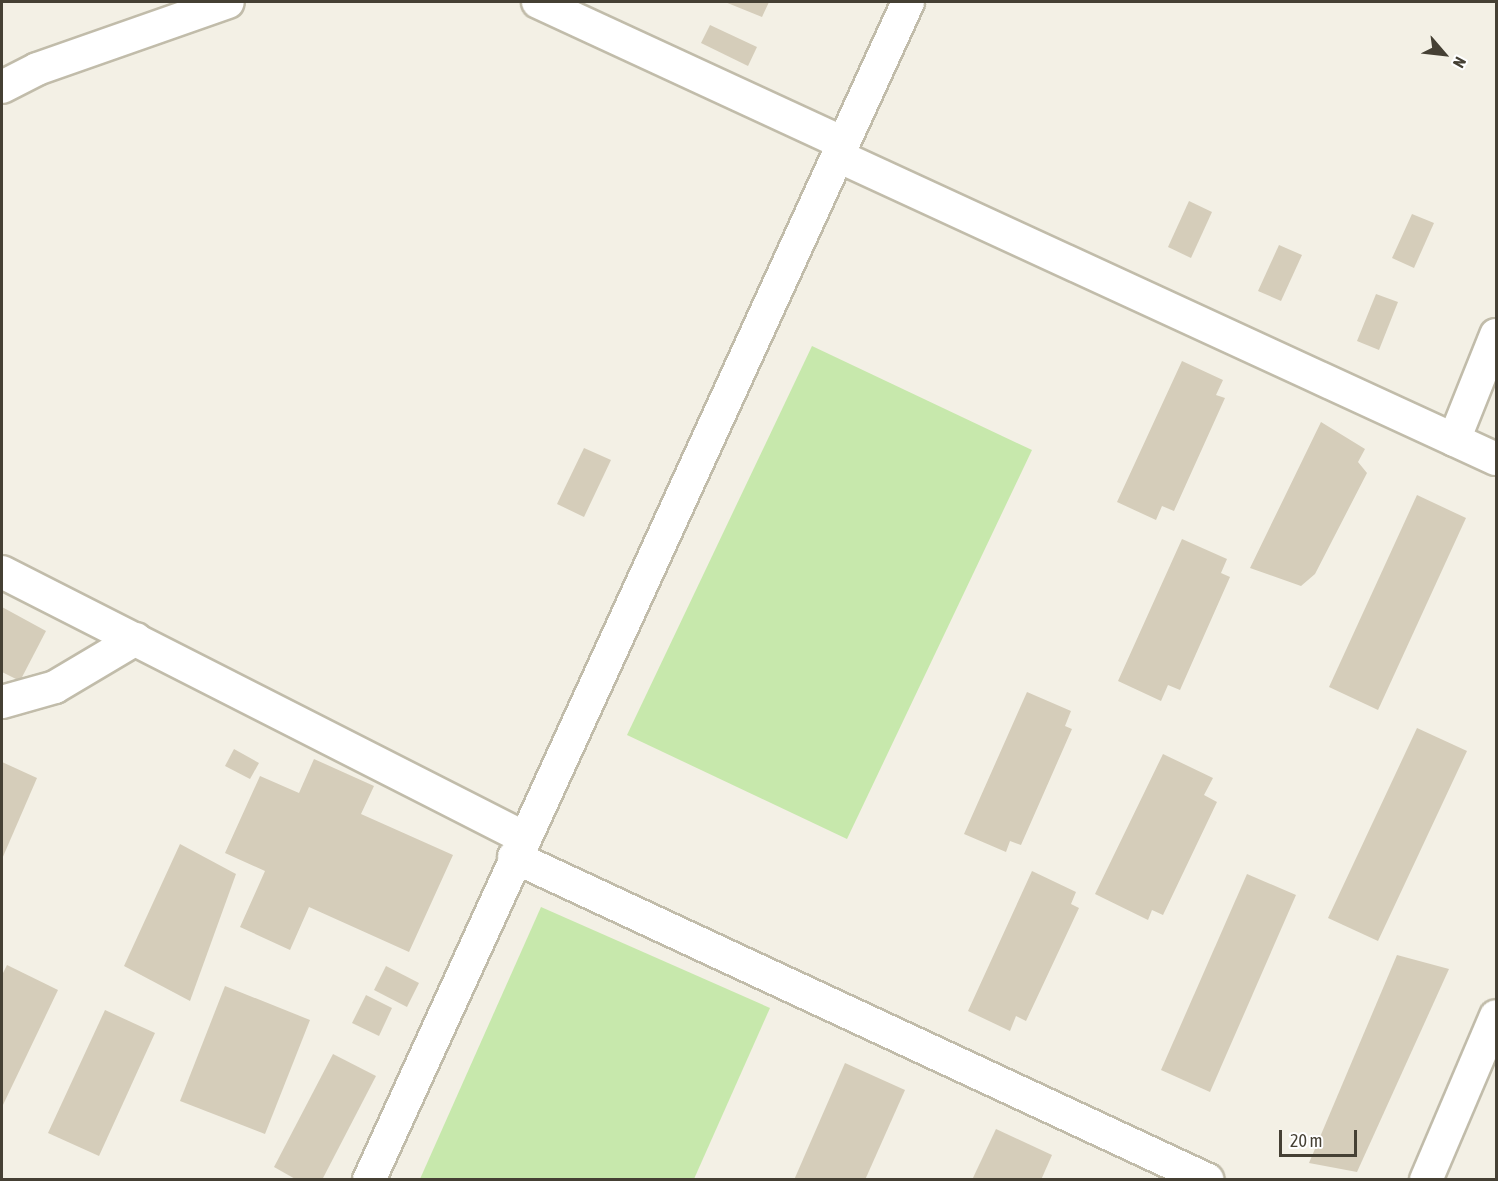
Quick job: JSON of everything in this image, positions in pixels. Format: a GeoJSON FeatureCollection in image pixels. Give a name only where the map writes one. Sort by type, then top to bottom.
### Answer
{"type":"FeatureCollection","features":[{"type":"Feature","properties":{"kind":"street"},"geometry":{"type":"LineString","coordinates":[[2,87],[37,69],[228,2]]}},
{"type":"Feature","properties":{"kind":"street"},"geometry":{"type":"LineString","coordinates":[[538,2],[840,150],[1497,459]]}},
{"type":"Feature","properties":{"kind":"street"},"geometry":{"type":"LineString","coordinates":[[369,1179],[519,847],[909,2]]}},
{"type":"Feature","properties":{"kind":"street"},"geometry":{"type":"LineString","coordinates":[[1454,440],[1497,335]]}},
{"type":"Feature","properties":{"kind":"street"},"geometry":{"type":"LineString","coordinates":[[2,572],[136,639],[519,847],[1208,1179]]}},
{"type":"Feature","properties":{"kind":"street"},"geometry":{"type":"LineString","coordinates":[[2,702],[55,687],[136,639]]}},
{"type":"Feature","properties":{"kind":"street"},"geometry":{"type":"LineString","coordinates":[[1426,1179],[1497,1016]]}},
{"type":"Feature","properties":{"kind":"green space"},"geometry":{"type":"Polygon","coordinates":[[[812,346],[1032,450],[847,839],[627,735],[812,346]]]}},
{"type":"Feature","properties":{"kind":"green space"},"geometry":{"type":"Polygon","coordinates":[[[541,907],[770,1008],[694,1179],[420,1179],[541,907]]]}},
{"type":"Feature","properties":{"kind":"building"},"geometry":{"type":"Polygon","coordinates":[[[725,2],[769,2],[762,17],[725,2]]]}},
{"type":"Feature","properties":{"kind":"building"},"geometry":{"type":"Polygon","coordinates":[[[710,25],[757,47],[748,66],[701,43],[710,25]]]}},
{"type":"Feature","properties":{"kind":"building"},"geometry":{"type":"Polygon","coordinates":[[[1189,201],[1212,212],[1191,258],[1168,247],[1189,201]]]}},
{"type":"Feature","properties":{"kind":"building"},"geometry":{"type":"Polygon","coordinates":[[[1412,214],[1434,223],[1414,268],[1392,258],[1412,214]]]}},
{"type":"Feature","properties":{"kind":"building"},"geometry":{"type":"Polygon","coordinates":[[[1279,245],[1302,255],[1281,301],[1258,291],[1279,245]]]}},
{"type":"Feature","properties":{"kind":"building"},"geometry":{"type":"Polygon","coordinates":[[[1376,294],[1398,302],[1379,350],[1357,341],[1376,294]]]}},
{"type":"Feature","properties":{"kind":"building"},"geometry":{"type":"Polygon","coordinates":[[[1182,361],[1223,380],[1216,395],[1225,398],[1174,511],[1162,506],[1156,520],[1117,502],[1182,361]]]}},
{"type":"Feature","properties":{"kind":"building"},"geometry":{"type":"Polygon","coordinates":[[[1321,422],[1365,449],[1358,462],[1367,473],[1315,574],[1301,586],[1250,568],[1321,422]]]}},
{"type":"Feature","properties":{"kind":"building"},"geometry":{"type":"Polygon","coordinates":[[[584,448],[611,460],[584,517],[557,504],[584,448]]]}},
{"type":"Feature","properties":{"kind":"building"},"geometry":{"type":"Polygon","coordinates":[[[1417,495],[1466,518],[1378,710],[1329,687],[1417,495]]]}},
{"type":"Feature","properties":{"kind":"building"},"geometry":{"type":"Polygon","coordinates":[[[1182,539],[1227,559],[1221,573],[1230,577],[1180,690],[1168,685],[1161,701],[1118,681],[1182,539]]]}},
{"type":"Feature","properties":{"kind":"building"},"geometry":{"type":"Polygon","coordinates":[[[2,607],[46,631],[20,681],[2,672],[2,607]]]}},
{"type":"Feature","properties":{"kind":"building"},"geometry":{"type":"Polygon","coordinates":[[[1027,692],[1071,711],[1065,726],[1072,729],[1021,845],[1010,841],[1006,852],[964,834],[1027,692]]]}},
{"type":"Feature","properties":{"kind":"building"},"geometry":{"type":"Polygon","coordinates":[[[1417,728],[1467,751],[1378,941],[1328,918],[1417,728]]]}},
{"type":"Feature","properties":{"kind":"building"},"geometry":{"type":"Polygon","coordinates":[[[234,749],[259,763],[250,779],[225,766],[234,749]]]}},
{"type":"Feature","properties":{"kind":"building"},"geometry":{"type":"Polygon","coordinates":[[[1163,754],[1213,778],[1204,795],[1217,802],[1163,915],[1152,910],[1148,920],[1095,894],[1163,754]]]}},
{"type":"Feature","properties":{"kind":"building"},"geometry":{"type":"Polygon","coordinates":[[[314,759],[374,786],[361,814],[453,855],[409,952],[309,907],[290,950],[240,927],[265,871],[225,853],[260,776],[299,793],[314,759]]]}},
{"type":"Feature","properties":{"kind":"building"},"geometry":{"type":"Polygon","coordinates":[[[2,762],[37,778],[2,859],[2,762]]]}},
{"type":"Feature","properties":{"kind":"building"},"geometry":{"type":"Polygon","coordinates":[[[180,844],[236,874],[190,1001],[124,966],[180,844]]]}},
{"type":"Feature","properties":{"kind":"building"},"geometry":{"type":"Polygon","coordinates":[[[1032,871],[1076,892],[1071,904],[1079,908],[1026,1021],[1016,1016],[1010,1031],[968,1011],[1032,871]]]}},
{"type":"Feature","properties":{"kind":"building"},"geometry":{"type":"Polygon","coordinates":[[[1247,874],[1296,895],[1210,1092],[1161,1070],[1247,874]]]}},
{"type":"Feature","properties":{"kind":"building"},"geometry":{"type":"Polygon","coordinates":[[[1397,955],[1449,969],[1357,1172],[1309,1163],[1397,955]]]}},
{"type":"Feature","properties":{"kind":"building"},"geometry":{"type":"Polygon","coordinates":[[[7,965],[58,990],[2,1107],[2,975],[7,965]]]}},
{"type":"Feature","properties":{"kind":"building"},"geometry":{"type":"Polygon","coordinates":[[[386,966],[419,983],[407,1007],[374,990],[386,966]]]}},
{"type":"Feature","properties":{"kind":"building"},"geometry":{"type":"Polygon","coordinates":[[[225,986],[310,1020],[265,1134],[180,1101],[225,986]]]}},
{"type":"Feature","properties":{"kind":"building"},"geometry":{"type":"Polygon","coordinates":[[[366,995],[392,1008],[379,1036],[352,1023],[366,995]]]}},
{"type":"Feature","properties":{"kind":"building"},"geometry":{"type":"Polygon","coordinates":[[[105,1010],[155,1033],[99,1156],[48,1133],[105,1010]]]}},
{"type":"Feature","properties":{"kind":"building"},"geometry":{"type":"Polygon","coordinates":[[[333,1054],[376,1076],[322,1180],[297,1180],[274,1167],[333,1054]]]}},
{"type":"Feature","properties":{"kind":"building"},"geometry":{"type":"Polygon","coordinates":[[[845,1063],[905,1090],[865,1180],[794,1180],[845,1063]]]}},
{"type":"Feature","properties":{"kind":"building"},"geometry":{"type":"Polygon","coordinates":[[[996,1129],[1052,1155],[1041,1180],[972,1180],[996,1129]]]}}]}
